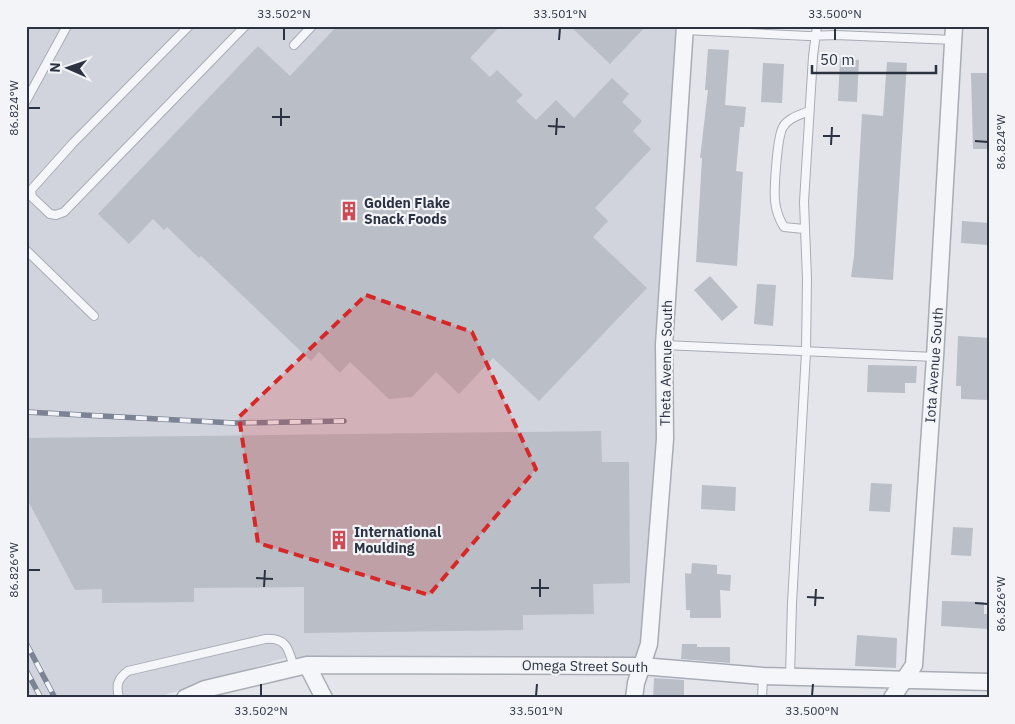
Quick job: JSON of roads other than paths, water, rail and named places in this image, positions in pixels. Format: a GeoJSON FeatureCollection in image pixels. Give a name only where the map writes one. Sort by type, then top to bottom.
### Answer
{"type":"FeatureCollection","features":[{"type":"Feature","properties":{"kind":"street","name":"Theta Avenue South"},"geometry":{"type":"LineString","coordinates":[[634,698],[636,683],[649,644],[665,439],[664,345],[685,28]]}},
{"type":"Feature","properties":{"kind":"street","name":"Iota Avenue South"},"geometry":{"type":"LineString","coordinates":[[892,698],[914,665],[935,357],[954,33]]}},
{"type":"Feature","properties":{"kind":"street","name":"Omega Street South"},"geometry":{"type":"LineString","coordinates":[[185,698],[206,688],[301,666],[641,666],[764,676],[989,682]]}},
{"type":"Feature","properties":{"kind":"street"},"geometry":{"type":"LineString","coordinates":[[301,666],[324,698]]}},
{"type":"Feature","properties":{"kind":"lane"},"geometry":{"type":"LineString","coordinates":[[26,101],[67,26]]}},
{"type":"Feature","properties":{"kind":"lane"},"geometry":{"type":"LineString","coordinates":[[189,26],[73,143],[31,190],[32,197],[50,214],[56,215],[64,212],[245,26]]}},
{"type":"Feature","properties":{"kind":"lane"},"geometry":{"type":"LineString","coordinates":[[294,45],[312,26]]}},
{"type":"Feature","properties":{"kind":"lane"},"geometry":{"type":"LineString","coordinates":[[790,676],[792,603],[806,352],[804,229],[809,111],[817,26]]}},
{"type":"Feature","properties":{"kind":"lane"},"geometry":{"type":"LineString","coordinates":[[685,28],[816,36],[954,33]]}},
{"type":"Feature","properties":{"kind":"lane"},"geometry":{"type":"LineString","coordinates":[[804,229],[784,227],[778,218],[775,201],[779,142],[783,127],[791,119],[809,111]]}},
{"type":"Feature","properties":{"kind":"lane"},"geometry":{"type":"LineString","coordinates":[[26,250],[94,316]]}},
{"type":"Feature","properties":{"kind":"lane"},"geometry":{"type":"LineString","coordinates":[[664,345],[935,357]]}},
{"type":"Feature","properties":{"kind":"lane"},"geometry":{"type":"LineString","coordinates":[[119,698],[117,683],[121,676],[128,672],[264,639],[279,639],[301,666]]}},
{"type":"Feature","properties":{"kind":"lane"},"geometry":{"type":"LineString","coordinates":[[762,698],[764,676]]}},
{"type":"Feature","properties":{"kind":"railway"},"geometry":{"type":"LineString","coordinates":[[26,412],[234,423],[344,421]]}},
{"type":"Feature","properties":{"kind":"railway"},"geometry":{"type":"LineString","coordinates":[[26,643],[55,698]]}},
{"type":"Feature","properties":{"kind":"railway"},"geometry":{"type":"LineString","coordinates":[[26,670],[41,698]]}},
{"type":"Feature","properties":{"kind":"place","name":"Golden Flake Snack Foods"},"geometry":{"type":"Point","coordinates":[349,211]}},
{"type":"Feature","properties":{"kind":"place","name":"International Moulding"},"geometry":{"type":"Point","coordinates":[339,540]}}]}
